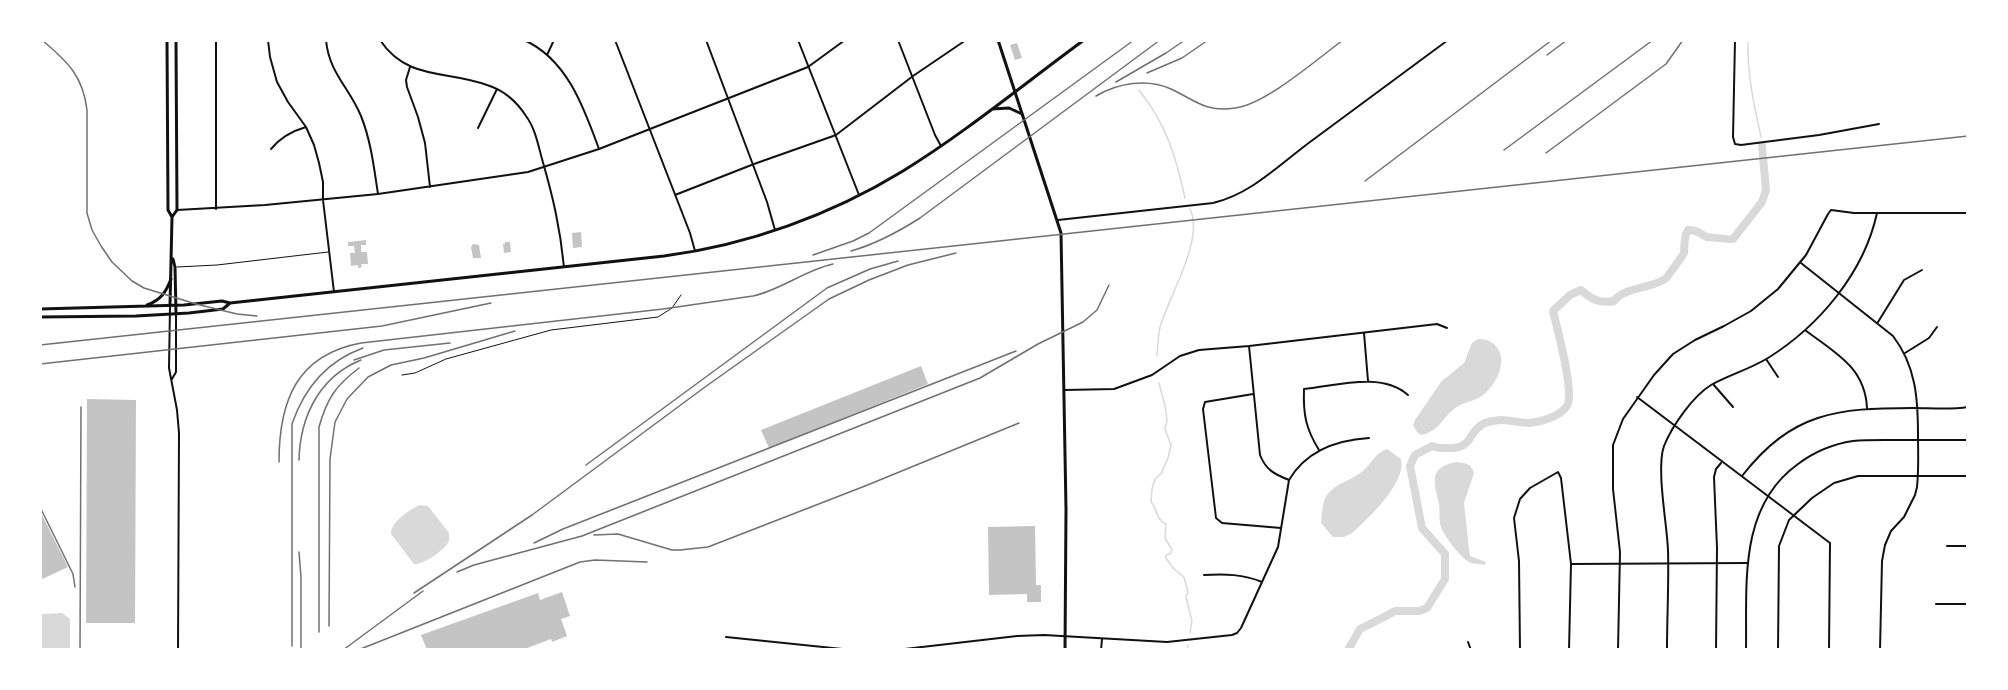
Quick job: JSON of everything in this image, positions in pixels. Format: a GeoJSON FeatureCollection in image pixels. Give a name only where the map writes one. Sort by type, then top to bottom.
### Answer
{"type":"FeatureCollection","features":[{"type":"Feature","properties":{"kind":"main road"},"geometry":{"type":"LineString","coordinates":[[167,40],[168,210],[172,217],[171,279],[176,314]]}},
{"type":"Feature","properties":{"kind":"main road"},"geometry":{"type":"LineString","coordinates":[[172,217],[177,210],[176,40]]}},
{"type":"Feature","properties":{"kind":"main road"},"geometry":{"type":"LineString","coordinates":[[998,40],[1058,220],[1061,237],[1065,650]]}},
{"type":"Feature","properties":{"kind":"main road"},"geometry":{"type":"LineString","coordinates":[[40,309],[173,305],[222,301],[230,303],[696,251],[775,230],[859,195],[941,146],[1084,40]]}},
{"type":"Feature","properties":{"kind":"main road"},"geometry":{"type":"LineString","coordinates":[[991,109],[1009,108],[1022,114]]}},
{"type":"Feature","properties":{"kind":"main road"},"geometry":{"type":"LineString","coordinates":[[168,162],[176,163]]}},
{"type":"Feature","properties":{"kind":"main road"},"geometry":{"type":"LineString","coordinates":[[172,256],[175,267],[173,305]]}},
{"type":"Feature","properties":{"kind":"main road"},"geometry":{"type":"LineString","coordinates":[[143,306],[157,301],[163,295],[171,279]]}},
{"type":"Feature","properties":{"kind":"main road"},"geometry":{"type":"LineString","coordinates":[[40,317],[170,315],[223,309],[230,303]]}},
{"type":"Feature","properties":{"kind":"street"},"geometry":{"type":"LineString","coordinates":[[216,40],[216,209]]}},
{"type":"Feature","properties":{"kind":"street"},"geometry":{"type":"LineString","coordinates":[[268,40],[277,82],[306,127],[319,163],[334,292]]}},
{"type":"Feature","properties":{"kind":"street"},"geometry":{"type":"LineString","coordinates":[[326,40],[331,65],[347,89],[362,120],[372,156],[378,194]]}},
{"type":"Feature","properties":{"kind":"street"},"geometry":{"type":"LineString","coordinates":[[380,40],[392,55],[410,67],[484,83],[497,89],[514,101],[527,117],[534,129],[556,210],[564,267]]}},
{"type":"Feature","properties":{"kind":"street"},"geometry":{"type":"LineString","coordinates":[[524,40],[547,55],[575,91],[599,148]]}},
{"type":"Feature","properties":{"kind":"street"},"geometry":{"type":"LineString","coordinates":[[547,55],[554,40]]}},
{"type":"Feature","properties":{"kind":"street"},"geometry":{"type":"LineString","coordinates":[[615,40],[696,251]]}},
{"type":"Feature","properties":{"kind":"street"},"geometry":{"type":"LineString","coordinates":[[706,40],[754,164],[775,230]]}},
{"type":"Feature","properties":{"kind":"street"},"geometry":{"type":"LineString","coordinates":[[798,40],[859,195]]}},
{"type":"Feature","properties":{"kind":"street"},"geometry":{"type":"LineString","coordinates":[[177,210],[323,200],[512,176],[599,148],[808,67],[845,40]]}},
{"type":"Feature","properties":{"kind":"street"},"geometry":{"type":"LineString","coordinates":[[898,40],[941,146]]}},
{"type":"Feature","properties":{"kind":"street"},"geometry":{"type":"LineString","coordinates":[[675,195],[836,135],[913,76],[966,40]]}},
{"type":"Feature","properties":{"kind":"street"},"geometry":{"type":"LineString","coordinates":[[1058,220],[1213,203],[1229,199],[1248,189],[1448,40]]}},
{"type":"Feature","properties":{"kind":"street"},"geometry":{"type":"LineString","coordinates":[[1735,40],[1733,137],[1736,144],[1819,135],[1879,124]]}},
{"type":"Feature","properties":{"kind":"street"},"geometry":{"type":"LineString","coordinates":[[410,67],[406,87],[425,142],[430,187]]}},
{"type":"Feature","properties":{"kind":"street"},"geometry":{"type":"LineString","coordinates":[[478,128],[497,89]]}},
{"type":"Feature","properties":{"kind":"street"},"geometry":{"type":"LineString","coordinates":[[271,149],[277,141],[295,130],[306,127]]}},
{"type":"Feature","properties":{"kind":"street"},"geometry":{"type":"LineString","coordinates":[[1618,650],[1620,564],[1613,489],[1613,445],[1623,418],[1654,375],[1673,354],[1695,340],[1734,321],[1761,304],[1778,289],[1801,263],[1832,210],[1878,213],[1968,213]]}},
{"type":"Feature","properties":{"kind":"street"},"geometry":{"type":"LineString","coordinates":[[1667,650],[1668,564],[1661,464],[1664,448],[1675,426],[1699,395],[1713,384],[1766,359],[1805,330],[1839,292],[1864,251],[1878,213]]}},
{"type":"Feature","properties":{"kind":"street"},"geometry":{"type":"LineString","coordinates":[[1801,263],[1893,336],[1904,353],[1914,376],[1918,408],[1917,487],[1904,517],[1891,531],[1885,545],[1882,561],[1880,650]]}},
{"type":"Feature","properties":{"kind":"street"},"geometry":{"type":"LineString","coordinates":[[1878,323],[1904,280],[1922,270]]}},
{"type":"Feature","properties":{"kind":"street"},"geometry":{"type":"LineString","coordinates":[[173,305],[170,315],[169,368],[179,434],[178,650]]}},
{"type":"Feature","properties":{"kind":"street"},"geometry":{"type":"LineString","coordinates":[[172,379],[176,372],[176,314]]}},
{"type":"Feature","properties":{"kind":"street"},"geometry":{"type":"LineString","coordinates":[[1064,390],[1114,389],[1152,375],[1180,357],[1199,350],[1437,324],[1447,328]]}},
{"type":"Feature","properties":{"kind":"street"},"geometry":{"type":"LineString","coordinates":[[1904,353],[1929,338],[1937,327]]}},
{"type":"Feature","properties":{"kind":"street"},"geometry":{"type":"LineString","coordinates":[[1805,330],[1854,369],[1863,385],[1867,408]]}},
{"type":"Feature","properties":{"kind":"street"},"geometry":{"type":"LineString","coordinates":[[1364,333],[1368,381]]}},
{"type":"Feature","properties":{"kind":"street"},"geometry":{"type":"LineString","coordinates":[[1249,346],[1260,455],[1264,466],[1272,473],[1289,480]]}},
{"type":"Feature","properties":{"kind":"street"},"geometry":{"type":"LineString","coordinates":[[1766,359],[1778,377]]}},
{"type":"Feature","properties":{"kind":"street"},"geometry":{"type":"LineString","coordinates":[[1319,450],[1308,432],[1303,403],[1304,389],[1368,381],[1390,383],[1407,394]]}},
{"type":"Feature","properties":{"kind":"street"},"geometry":{"type":"LineString","coordinates":[[1713,384],[1733,407]]}},
{"type":"Feature","properties":{"kind":"street"},"geometry":{"type":"LineString","coordinates":[[1253,394],[1205,402],[1203,408],[1216,518],[1222,524],[1281,528]]}},
{"type":"Feature","properties":{"kind":"street"},"geometry":{"type":"LineString","coordinates":[[1636,398],[1830,543],[1828,650]]}},
{"type":"Feature","properties":{"kind":"street"},"geometry":{"type":"LineString","coordinates":[[1742,476],[1762,453],[1795,428],[1835,412],[1867,408],[1968,406]]}},
{"type":"Feature","properties":{"kind":"street"},"geometry":{"type":"LineString","coordinates":[[896,650],[1017,636],[1167,642],[1232,635],[1241,628],[1278,547],[1289,480],[1301,462],[1319,450],[1369,438]]}},
{"type":"Feature","properties":{"kind":"street"},"geometry":{"type":"LineString","coordinates":[[1746,650],[1747,563],[1750,544],[1756,521],[1768,495],[1783,476],[1793,467],[1826,448],[1854,441],[1968,440]]}},
{"type":"Feature","properties":{"kind":"street"},"geometry":{"type":"LineString","coordinates":[[1716,650],[1717,562],[1714,477],[1722,461]]}},
{"type":"Feature","properties":{"kind":"street"},"geometry":{"type":"LineString","coordinates":[[1520,650],[1519,561],[1514,518],[1520,500],[1530,488],[1558,472],[1561,478],[1571,564],[1569,650]]}},
{"type":"Feature","properties":{"kind":"street"},"geometry":{"type":"LineString","coordinates":[[1778,650],[1779,546],[1784,529],[1794,515],[1822,489],[1846,478],[1858,476],[1968,476]]}},
{"type":"Feature","properties":{"kind":"street"},"geometry":{"type":"LineString","coordinates":[[1947,546],[1968,546]]}},
{"type":"Feature","properties":{"kind":"street"},"geometry":{"type":"LineString","coordinates":[[1571,564],[1747,563]]}},
{"type":"Feature","properties":{"kind":"street"},"geometry":{"type":"LineString","coordinates":[[1204,575],[1229,574],[1262,582]]}},
{"type":"Feature","properties":{"kind":"street"},"geometry":{"type":"LineString","coordinates":[[1936,604],[1968,604]]}},
{"type":"Feature","properties":{"kind":"street"},"geometry":{"type":"LineString","coordinates":[[726,637],[852,650]]}},
{"type":"Feature","properties":{"kind":"street"},"geometry":{"type":"LineString","coordinates":[[1101,650],[1102,639]]}},
{"type":"Feature","properties":{"kind":"street"},"geometry":{"type":"LineString","coordinates":[[1468,642],[1471,650]]}},
{"type":"Feature","properties":{"kind":"lane"},"geometry":{"type":"LineString","coordinates":[[175,267],[329,252]]}},
{"type":"Feature","properties":{"kind":"lane"},"geometry":{"type":"LineString","coordinates":[[402,375],[415,373],[446,359],[551,330],[658,317],[672,308],[681,295]]}},
{"type":"Feature","properties":{"kind":"shaded area"},"geometry":{"type":"Polygon","coordinates":[[[1478,339],[1492,342],[1498,349],[1501,367],[1496,380],[1483,395],[1457,407],[1436,428],[1421,435],[1413,425],[1415,420],[1441,382],[1464,363],[1472,343],[1478,339]]]}},
{"type":"Feature","properties":{"kind":"shaded area"},"geometry":{"type":"Polygon","coordinates":[[[1387,449],[1401,459],[1401,468],[1393,489],[1377,509],[1352,533],[1344,537],[1333,537],[1321,523],[1325,498],[1335,487],[1363,471],[1387,449]]]}},
{"type":"Feature","properties":{"kind":"shaded area"},"geometry":{"type":"Polygon","coordinates":[[[1457,462],[1470,466],[1474,473],[1464,503],[1469,549],[1470,556],[1486,562],[1485,565],[1471,563],[1462,557],[1441,527],[1435,477],[1441,468],[1457,462]]]}},
{"type":"Feature","properties":{"kind":"shaded area"},"geometry":{"type":"Polygon","coordinates":[[[419,505],[428,506],[449,533],[449,540],[433,557],[414,564],[391,534],[397,521],[419,505]]]}},
{"type":"Feature","properties":{"kind":"shaded area"},"geometry":{"type":"Polygon","coordinates":[[[62,613],[70,619],[70,649],[41,649],[41,614],[62,613]]]}},
{"type":"Feature","properties":{"kind":"building"},"geometry":{"type":"Polygon","coordinates":[[[1017,43],[1022,58],[1015,60],[1010,45],[1017,43]]]}},
{"type":"Feature","properties":{"kind":"building"},"geometry":{"type":"Polygon","coordinates":[[[581,232],[582,247],[573,248],[572,233],[581,232]]]}},
{"type":"Feature","properties":{"kind":"building"},"geometry":{"type":"Polygon","coordinates":[[[366,240],[366,245],[361,245],[361,252],[367,252],[368,264],[361,264],[362,267],[358,268],[358,265],[351,266],[350,253],[355,253],[354,246],[348,246],[348,242],[366,240]]]}},
{"type":"Feature","properties":{"kind":"building"},"geometry":{"type":"Polygon","coordinates":[[[510,242],[511,252],[504,253],[503,244],[510,242]]]}},
{"type":"Feature","properties":{"kind":"building"},"geometry":{"type":"Polygon","coordinates":[[[473,244],[479,245],[481,258],[473,258],[471,247],[473,244]]]}},
{"type":"Feature","properties":{"kind":"building"},"geometry":{"type":"Polygon","coordinates":[[[921,366],[928,384],[769,448],[761,430],[921,366]]]}},
{"type":"Feature","properties":{"kind":"building"},"geometry":{"type":"Polygon","coordinates":[[[87,399],[136,400],[135,623],[86,623],[87,399]]]}},
{"type":"Feature","properties":{"kind":"building"},"geometry":{"type":"Polygon","coordinates":[[[40,511],[68,567],[40,580],[40,511]]]}},
{"type":"Feature","properties":{"kind":"building"},"geometry":{"type":"Polygon","coordinates":[[[1035,526],[1036,585],[1041,585],[1041,602],[1027,602],[1027,594],[989,595],[988,527],[1035,526]]]}},
{"type":"Feature","properties":{"kind":"building"},"geometry":{"type":"Polygon","coordinates":[[[562,592],[570,616],[561,619],[567,636],[552,642],[551,639],[522,650],[427,650],[421,635],[538,593],[540,600],[562,592]]]}},
{"type":"Feature","properties":{"kind":"waterway"},"geometry":{"type":"LineString","coordinates":[[1748,40],[1750,77],[1761,137]]}},
{"type":"Feature","properties":{"kind":"waterway"},"geometry":{"type":"LineString","coordinates":[[1139,90],[1156,115],[1169,141],[1185,198]]}},
{"type":"Feature","properties":{"kind":"waterway"},"geometry":{"type":"LineString","coordinates":[[1348,650],[1360,629],[1395,611],[1419,611],[1427,608],[1445,579],[1445,554],[1422,528],[1410,466],[1415,455],[1432,446],[1436,448],[1463,446],[1480,426],[1491,421],[1530,423],[1550,418],[1564,410],[1569,399],[1569,388],[1553,311],[1570,295],[1581,290],[1596,300],[1609,302],[1624,293],[1665,279],[1684,253],[1688,230],[1696,231],[1707,237],[1733,239],[1762,202],[1766,190],[1762,146]]}},
{"type":"Feature","properties":{"kind":"waterway"},"geometry":{"type":"LineString","coordinates":[[1157,356],[1160,327],[1184,268],[1193,236],[1190,209]]}},
{"type":"Feature","properties":{"kind":"waterway"},"geometry":{"type":"LineString","coordinates":[[1159,383],[1167,420],[1165,429],[1171,445],[1161,474],[1154,483],[1151,502],[1158,517],[1166,524],[1165,538],[1172,550],[1166,558],[1184,577],[1192,621],[1190,633]]}},
{"type":"Feature","properties":{"kind":"waterway"},"geometry":{"type":"LineString","coordinates":[[1187,650],[1188,645]]}},
{"type":"Feature","properties":{"kind":"railway"},"geometry":{"type":"LineString","coordinates":[[42,40],[73,70],[82,88],[87,110],[87,213],[92,230],[112,262],[132,281],[144,288],[196,304],[237,314],[257,316]]}},
{"type":"Feature","properties":{"kind":"railway"},"geometry":{"type":"LineString","coordinates":[[813,255],[869,233],[1134,40]]}},
{"type":"Feature","properties":{"kind":"railway"},"geometry":{"type":"LineString","coordinates":[[851,251],[887,237],[920,218],[1160,40]]}},
{"type":"Feature","properties":{"kind":"railway"},"geometry":{"type":"LineString","coordinates":[[1116,82],[1185,40]]}},
{"type":"Feature","properties":{"kind":"railway"},"geometry":{"type":"LineString","coordinates":[[1147,73],[1182,58],[1208,40]]}},
{"type":"Feature","properties":{"kind":"railway"},"geometry":{"type":"LineString","coordinates":[[1096,96],[1123,85],[1143,83],[1171,89],[1208,107],[1235,108],[1247,105],[1276,90],[1343,40]]}},
{"type":"Feature","properties":{"kind":"railway"},"geometry":{"type":"LineString","coordinates":[[1365,181],[1552,40]]}},
{"type":"Feature","properties":{"kind":"railway"},"geometry":{"type":"LineString","coordinates":[[1547,55],[1567,40]]}},
{"type":"Feature","properties":{"kind":"railway"},"geometry":{"type":"LineString","coordinates":[[1504,150],[1653,40]]}},
{"type":"Feature","properties":{"kind":"railway"},"geometry":{"type":"LineString","coordinates":[[1546,153],[1666,64],[1683,40]]}},
{"type":"Feature","properties":{"kind":"railway"},"geometry":{"type":"LineString","coordinates":[[40,345],[1968,136]]}},
{"type":"Feature","properties":{"kind":"railway"},"geometry":{"type":"LineString","coordinates":[[414,593],[532,515],[829,299],[908,265],[956,253]]}},
{"type":"Feature","properties":{"kind":"railway"},"geometry":{"type":"LineString","coordinates":[[586,465],[827,288],[870,269],[898,261]]}},
{"type":"Feature","properties":{"kind":"railway"},"geometry":{"type":"LineString","coordinates":[[279,462],[283,420],[296,384],[306,370],[321,358],[339,349],[361,343],[663,309],[753,296],[833,264]]}},
{"type":"Feature","properties":{"kind":"railway"},"geometry":{"type":"LineString","coordinates":[[457,572],[474,565],[582,536],[980,378],[1038,344],[1083,322],[1097,310],[1109,285]]}},
{"type":"Feature","properties":{"kind":"railway"},"geometry":{"type":"LineString","coordinates":[[40,364],[382,326],[491,303]]}},
{"type":"Feature","properties":{"kind":"railway"},"geometry":{"type":"LineString","coordinates":[[329,626],[330,459],[335,422],[347,399],[368,377],[391,365],[424,358],[515,331]]}},
{"type":"Feature","properties":{"kind":"railway"},"geometry":{"type":"LineString","coordinates":[[354,360],[384,350],[450,343]]}},
{"type":"Feature","properties":{"kind":"railway"},"geometry":{"type":"LineString","coordinates":[[292,646],[292,424],[303,399],[318,378],[338,360],[363,348]]}},
{"type":"Feature","properties":{"kind":"railway"},"geometry":{"type":"LineString","coordinates":[[534,543],[563,529],[1016,351]]}},
{"type":"Feature","properties":{"kind":"railway"},"geometry":{"type":"LineString","coordinates":[[299,460],[303,429],[315,400],[334,377],[346,367],[361,360]]}},
{"type":"Feature","properties":{"kind":"railway"},"geometry":{"type":"LineString","coordinates":[[319,632],[319,427],[325,408],[333,394],[359,368]]}},
{"type":"Feature","properties":{"kind":"railway"},"geometry":{"type":"LineString","coordinates":[[80,650],[81,407]]}},
{"type":"Feature","properties":{"kind":"railway"},"geometry":{"type":"LineString","coordinates":[[594,535],[618,534],[672,550],[708,547],[1019,423]]}},
{"type":"Feature","properties":{"kind":"railway"},"geometry":{"type":"LineString","coordinates":[[40,507],[73,574],[75,587]]}},
{"type":"Feature","properties":{"kind":"railway"},"geometry":{"type":"LineString","coordinates":[[299,552],[301,650]]}},
{"type":"Feature","properties":{"kind":"railway"},"geometry":{"type":"LineString","coordinates":[[358,650],[580,562],[595,560],[647,562]]}},
{"type":"Feature","properties":{"kind":"railway"},"geometry":{"type":"LineString","coordinates":[[343,650],[423,591]]}}]}
